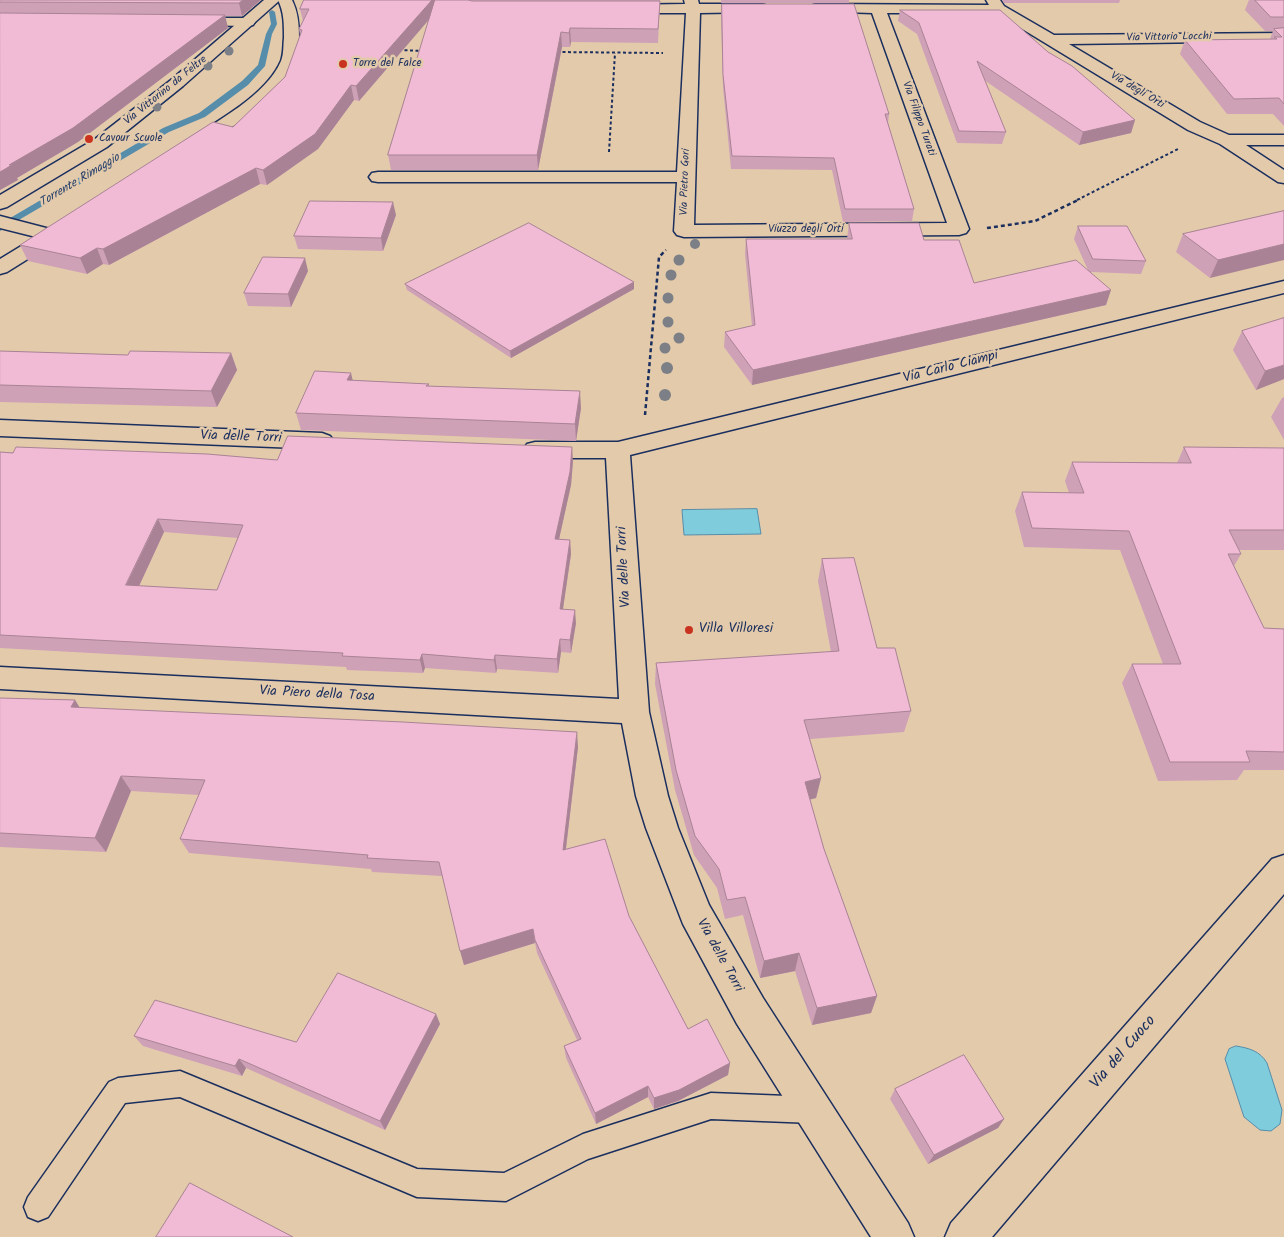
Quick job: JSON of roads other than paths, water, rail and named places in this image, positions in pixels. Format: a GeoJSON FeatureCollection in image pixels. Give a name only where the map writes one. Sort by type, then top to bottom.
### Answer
{"type":"FeatureCollection","features":[{"type":"Feature","properties":{"kind":"street","name":"Via Vittorino da Feltre"},"geometry":{"type":"LineString","coordinates":[[0,203],[101,143],[177,83],[273,0]]}},
{"type":"Feature","properties":{"kind":"street"},"geometry":{"type":"LineString","coordinates":[[181,152],[243,109],[263,93],[282,73],[291,52],[292,28],[285,0]]}},
{"type":"Feature","properties":{"kind":"street"},"geometry":{"type":"LineString","coordinates":[[614,9],[692,4],[778,8]]}},
{"type":"Feature","properties":{"kind":"street","name":"Via Pietro Gori"},"geometry":{"type":"LineString","coordinates":[[684,231],[692,4]]}},
{"type":"Feature","properties":{"kind":"street"},"geometry":{"type":"LineString","coordinates":[[808,8],[996,4]]}},
{"type":"Feature","properties":{"kind":"street","name":"Via degli Orti"},"geometry":{"type":"LineString","coordinates":[[996,4],[1194,126],[1219,136],[1284,178]]}},
{"type":"Feature","properties":{"kind":"street","name":"Via Filippo Turati"},"geometry":{"type":"LineString","coordinates":[[878,8],[959,229]]}},
{"type":"Feature","properties":{"kind":"street"},"geometry":{"type":"LineString","coordinates":[[170,21],[254,17]]}},
{"type":"Feature","properties":{"kind":"street","name":"Via Vittorio Locchi"},"geometry":{"type":"LineString","coordinates":[[1053,40],[1284,37]]}},
{"type":"Feature","properties":{"kind":"street"},"geometry":{"type":"LineString","coordinates":[[1219,136],[1284,140]]}},
{"type":"Feature","properties":{"kind":"street"},"geometry":{"type":"LineString","coordinates":[[378,177],[686,178]]}},
{"type":"Feature","properties":{"kind":"street"},"geometry":{"type":"LineString","coordinates":[[0,222],[51,230],[0,268]]}},
{"type":"Feature","properties":{"kind":"street","name":"Viuzzo degli Orti"},"geometry":{"type":"LineString","coordinates":[[684,231],[959,229]]}},
{"type":"Feature","properties":{"kind":"street","name":"Via Carlo Ciampi"},"geometry":{"type":"LineString","coordinates":[[630,446],[1284,287]]}},
{"type":"Feature","properties":{"kind":"street","name":"Via delle Torri"},"geometry":{"type":"LineString","coordinates":[[0,428],[347,442]]}},
{"type":"Feature","properties":{"kind":"street"},"geometry":{"type":"LineString","coordinates":[[516,449],[575,451],[630,446]]}},
{"type":"Feature","properties":{"kind":"street","name":"Via delle Torri"},"geometry":{"type":"LineString","coordinates":[[630,446],[634,712],[652,796],[662,828],[695,913],[750,1012],[894,1237]]}},
{"type":"Feature","properties":{"kind":"street","name":"Via Piero della Tosa"},"geometry":{"type":"LineString","coordinates":[[0,678],[634,712]]}},
{"type":"Feature","properties":{"kind":"street","name":"Via del Cuoco"},"geometry":{"type":"LineString","coordinates":[[965,1237],[1284,870]]}},
{"type":"Feature","properties":{"kind":"lane"},"geometry":{"type":"LineString","coordinates":[[38,1207],[118,1091],[180,1084],[417,1183],[506,1187],[582,1147],[711,1106],[813,1110]]}},
{"type":"Feature","properties":{"kind":"water"},"geometry":{"type":"Polygon","coordinates":[[[757,509],[761,534],[684,535],[682,510],[757,509]]]}},
{"type":"Feature","properties":{"kind":"water"},"geometry":{"type":"Polygon","coordinates":[[[1236,1046],[1254,1051],[1267,1063],[1282,1110],[1280,1124],[1271,1131],[1260,1130],[1244,1117],[1225,1059],[1229,1049],[1236,1046]]]}},
{"type":"Feature","properties":{"kind":"waterway","name":"Torrente Rimaggio"},"geometry":{"type":"LineString","coordinates":[[0,228],[166,130],[202,115],[245,83],[261,66],[269,34],[274,24],[272,12]]}},
{"type":"Feature","properties":{"kind":"place","name":"Torre del Falce"},"geometry":{"type":"Point","coordinates":[343,64]}},
{"type":"Feature","properties":{"kind":"place","name":"Cavour Scuole"},"geometry":{"type":"Point","coordinates":[89,139]}},
{"type":"Feature","properties":{"kind":"place","name":"Villa Villoresi"},"geometry":{"type":"Point","coordinates":[689,630]}}]}
